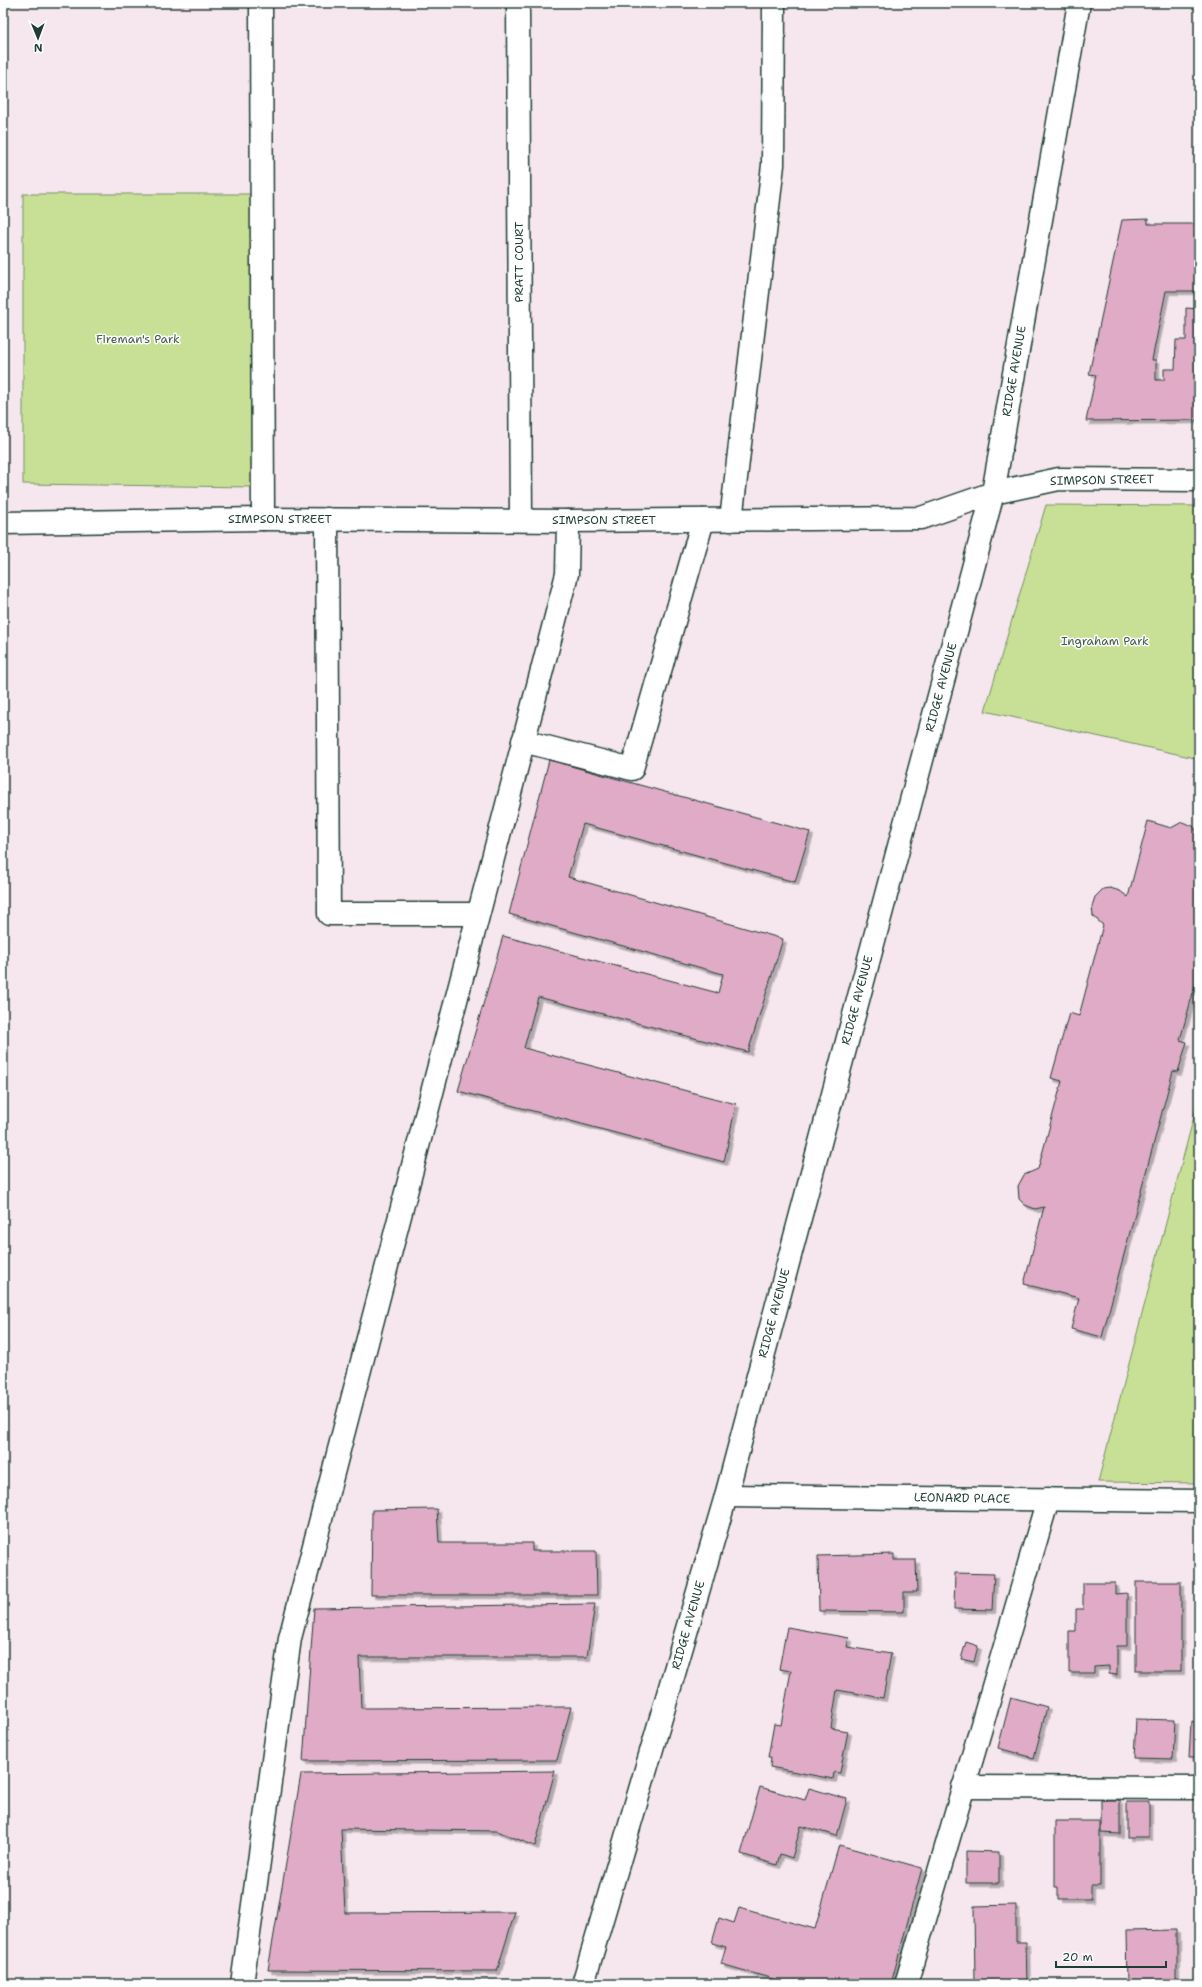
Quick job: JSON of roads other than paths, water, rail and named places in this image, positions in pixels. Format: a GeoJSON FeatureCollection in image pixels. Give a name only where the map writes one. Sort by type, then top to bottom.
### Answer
{"type":"FeatureCollection","features":[{"type":"Feature","properties":{"kind":"street"},"geometry":{"type":"LineString","coordinates":[[261,3],[263,519]]}},
{"type":"Feature","properties":{"kind":"street","name":"PRATT COURT"},"geometry":{"type":"LineString","coordinates":[[518,3],[521,520]]}},
{"type":"Feature","properties":{"kind":"street"},"geometry":{"type":"LineString","coordinates":[[731,520],[773,165],[774,3]]}},
{"type":"Feature","properties":{"kind":"street","name":"RIDGE AVENUE"},"geometry":{"type":"LineString","coordinates":[[583,1984],[726,1496],[992,493],[1079,3]]}},
{"type":"Feature","properties":{"kind":"street","name":"SIMPSON STREET"},"geometry":{"type":"LineString","coordinates":[[3,522],[263,519],[568,521],[921,518],[992,493],[1059,479],[1199,480]]}},
{"type":"Feature","properties":{"kind":"street"},"geometry":{"type":"LineString","coordinates":[[327,520],[329,914],[478,914]]}},
{"type":"Feature","properties":{"kind":"street"},"geometry":{"type":"LineString","coordinates":[[523,741],[632,769],[703,520]]}},
{"type":"Feature","properties":{"kind":"street"},"geometry":{"type":"LineString","coordinates":[[242,1984],[290,1638],[567,574],[568,521]]}},
{"type":"Feature","properties":{"kind":"street","name":"LEONARD PLACE"},"geometry":{"type":"LineString","coordinates":[[726,1496],[1199,1500]]}},
{"type":"Feature","properties":{"kind":"street"},"geometry":{"type":"LineString","coordinates":[[906,1984],[1048,1499]]}},
{"type":"Feature","properties":{"kind":"street"},"geometry":{"type":"LineString","coordinates":[[963,1787],[1199,1788]]}},
{"type":"Feature","properties":{"kind":"park label","name":"Fireman's Park"},"geometry":{"type":"Point","coordinates":[138,339]}},
{"type":"Feature","properties":{"kind":"park label","name":"Ingraham Park"},"geometry":{"type":"Point","coordinates":[1105,641]}}]}
